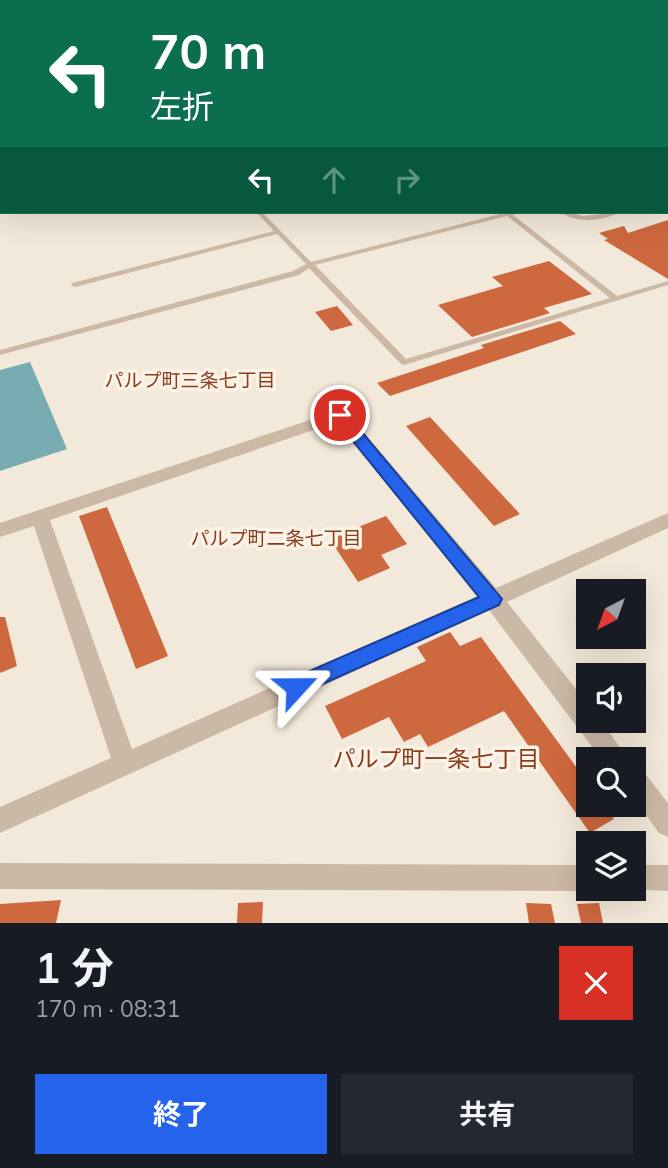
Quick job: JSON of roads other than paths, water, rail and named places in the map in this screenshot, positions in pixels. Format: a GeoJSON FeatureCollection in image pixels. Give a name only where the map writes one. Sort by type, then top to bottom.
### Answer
{"type":"FeatureCollection","features":[{"type":"Feature","properties":{"kind":"street"},"geometry":{"type":"LineString","coordinates":[[0,530],[340,415],[493,599],[607,747]]}},
{"type":"Feature","properties":{"kind":"street"},"geometry":{"type":"LineString","coordinates":[[40,517],[125,763]]}},
{"type":"Feature","properties":{"kind":"street"},"geometry":{"type":"LineString","coordinates":[[0,820],[668,520]]}},
{"type":"Feature","properties":{"kind":"street"},"geometry":{"type":"LineString","coordinates":[[646,796],[668,824]]}},
{"type":"Feature","properties":{"kind":"street"},"geometry":{"type":"LineString","coordinates":[[0,876],[576,878]]}},
{"type":"Feature","properties":{"kind":"street"},"geometry":{"type":"LineString","coordinates":[[646,878],[668,878]]}},
{"type":"Feature","properties":{"kind":"lane"},"geometry":{"type":"LineString","coordinates":[[261,214],[404,362],[668,283]]}},
{"type":"Feature","properties":{"kind":"lane"},"geometry":{"type":"LineString","coordinates":[[0,354],[296,273],[311,264],[508,214],[615,298]]}},
{"type":"Feature","properties":{"kind":"lane"},"geometry":{"type":"LineString","coordinates":[[567,214],[588,218],[608,214]]}},
{"type":"Feature","properties":{"kind":"lane"},"geometry":{"type":"LineString","coordinates":[[75,285],[278,232]]}},
{"type":"Feature","properties":{"kind":"water"},"geometry":{"type":"Polygon","coordinates":[[[30,362],[67,449],[0,471],[0,370],[30,362]]]}},
{"type":"Feature","properties":{"kind":"district","name":"パルプ町三条七丁目"},"geometry":{"type":"Point","coordinates":[190,380]}},
{"type":"Feature","properties":{"kind":"district","name":"パルプ町二条七丁目"},"geometry":{"type":"Point","coordinates":[276,538]}},
{"type":"Feature","properties":{"kind":"district","name":"パルプ町一条七丁目"},"geometry":{"type":"Point","coordinates":[436,758]}}]}
